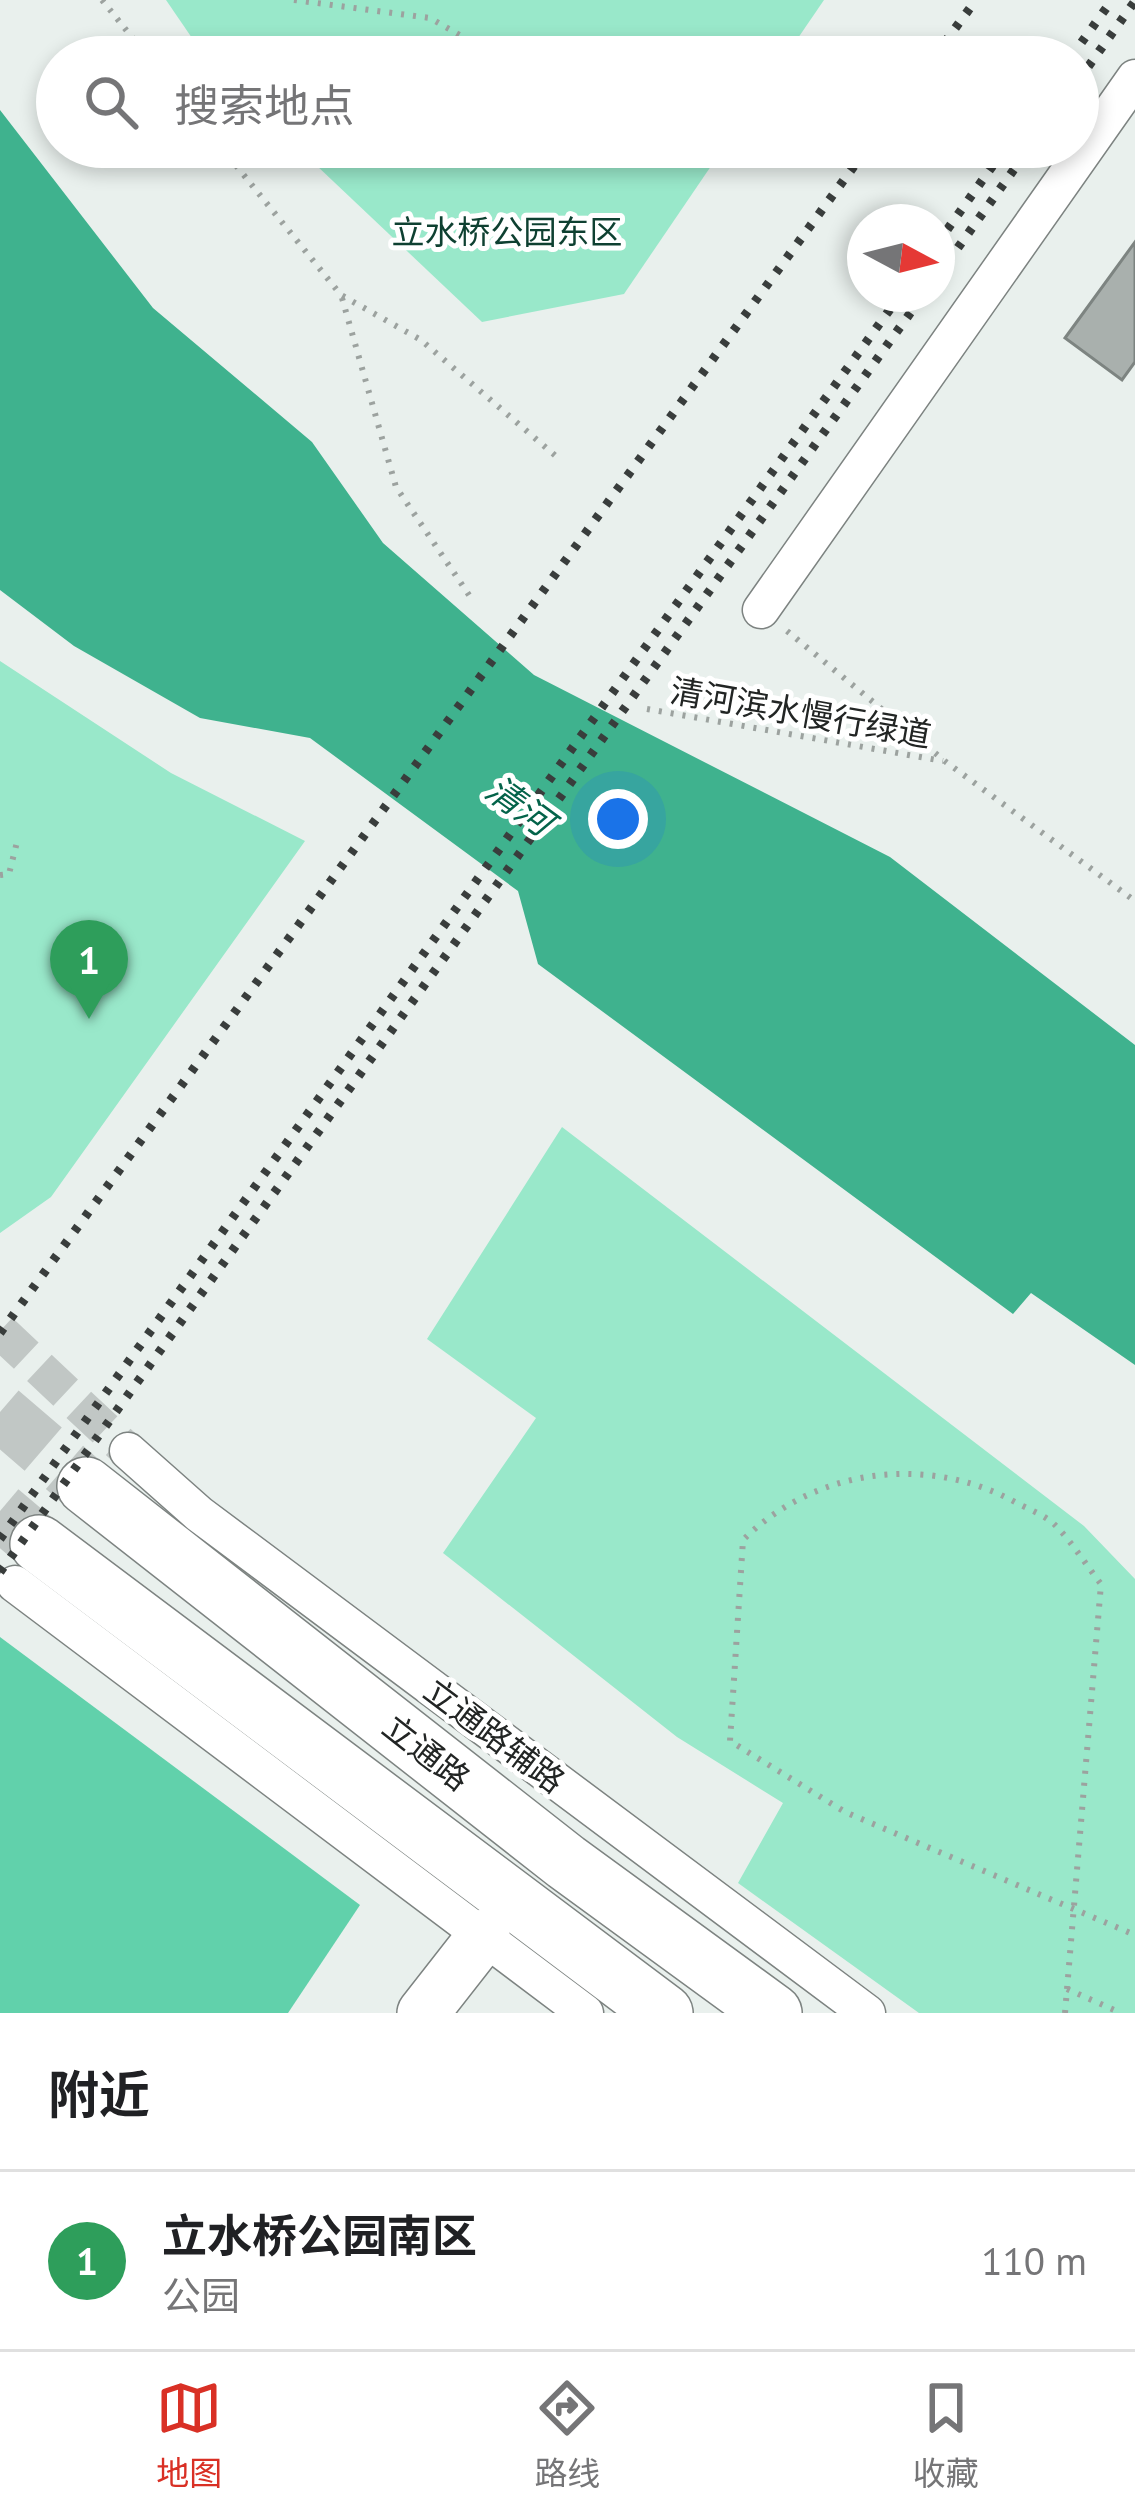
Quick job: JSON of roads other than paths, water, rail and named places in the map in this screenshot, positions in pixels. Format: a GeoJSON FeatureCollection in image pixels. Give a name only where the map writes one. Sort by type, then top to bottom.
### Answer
{"type":"FeatureCollection","features":[{"type":"Feature","properties":{"kind":"main road","name":"立通路"},"geometry":{"type":"LineString","coordinates":[[107,1468],[566,1862],[773,2013]]}},
{"type":"Feature","properties":{"kind":"main road","name":"立通路"},"geometry":{"type":"LineString","coordinates":[[27,1564],[664,2013]]}},
{"type":"Feature","properties":{"kind":"street"},"geometry":{"type":"LineString","coordinates":[[1099,129],[1135,78]]}},
{"type":"Feature","properties":{"kind":"street"},"geometry":{"type":"LineString","coordinates":[[761,610],[1072,168]]}},
{"type":"Feature","properties":{"kind":"street","name":"立通路辅路"},"geometry":{"type":"LineString","coordinates":[[107,1468],[199,1514],[867,2013]]}},
{"type":"Feature","properties":{"kind":"street"},"geometry":{"type":"LineString","coordinates":[[27,1564],[584,2013]]}},
{"type":"Feature","properties":{"kind":"street"},"geometry":{"type":"LineString","coordinates":[[423,2013],[484,1935]]}},
{"type":"Feature","properties":{"kind":"water","name":"清河"},"geometry":{"type":"Polygon","coordinates":[[[0,110],[36,157],[36,168],[45,168],[153,308],[312,442],[383,543],[534,675],[890,857],[1135,1045],[1135,1365],[1031,1293],[1013,1314],[538,964],[518,891],[310,738],[200,718],[74,646],[0,590],[0,110]]]}},
{"type":"Feature","properties":{"kind":"tunnel"},"geometry":{"type":"LineString","coordinates":[[0,1331],[128,1451]]}},
{"type":"Feature","properties":{"kind":"tunnel"},"geometry":{"type":"LineString","coordinates":[[0,1412],[86,1486]]}},
{"type":"Feature","properties":{"kind":"tunnel"},"geometry":{"type":"LineString","coordinates":[[0,1511],[39,1544]]}},
{"type":"Feature","properties":{"kind":"railway"},"geometry":{"type":"LineString","coordinates":[[949,36],[976,0]]}},
{"type":"Feature","properties":{"kind":"railway"},"geometry":{"type":"LineString","coordinates":[[1086,36],[1112,0]]}},
{"type":"Feature","properties":{"kind":"railway"},"geometry":{"type":"LineString","coordinates":[[1099,52],[1135,1]]}},
{"type":"Feature","properties":{"kind":"railway"},"geometry":{"type":"LineString","coordinates":[[0,1333],[853,168]]}},
{"type":"Feature","properties":{"kind":"railway"},"geometry":{"type":"LineString","coordinates":[[955,219],[991,168]]}},
{"type":"Feature","properties":{"kind":"railway"},"geometry":{"type":"LineString","coordinates":[[955,252],[1015,168]]}},
{"type":"Feature","properties":{"kind":"railway"},"geometry":{"type":"LineString","coordinates":[[0,1539],[888,312]]}},
{"type":"Feature","properties":{"kind":"railway"},"geometry":{"type":"LineString","coordinates":[[0,1572],[911,312]]}},
{"type":"Feature","properties":{"kind":"place","name":"立水桥公园南区"},"geometry":{"type":"Point","coordinates":[89,1019]}},
{"type":"Feature","properties":{"kind":"park label","name":"立水桥公园东区"},"geometry":{"type":"Point","coordinates":[507,231]}}]}
